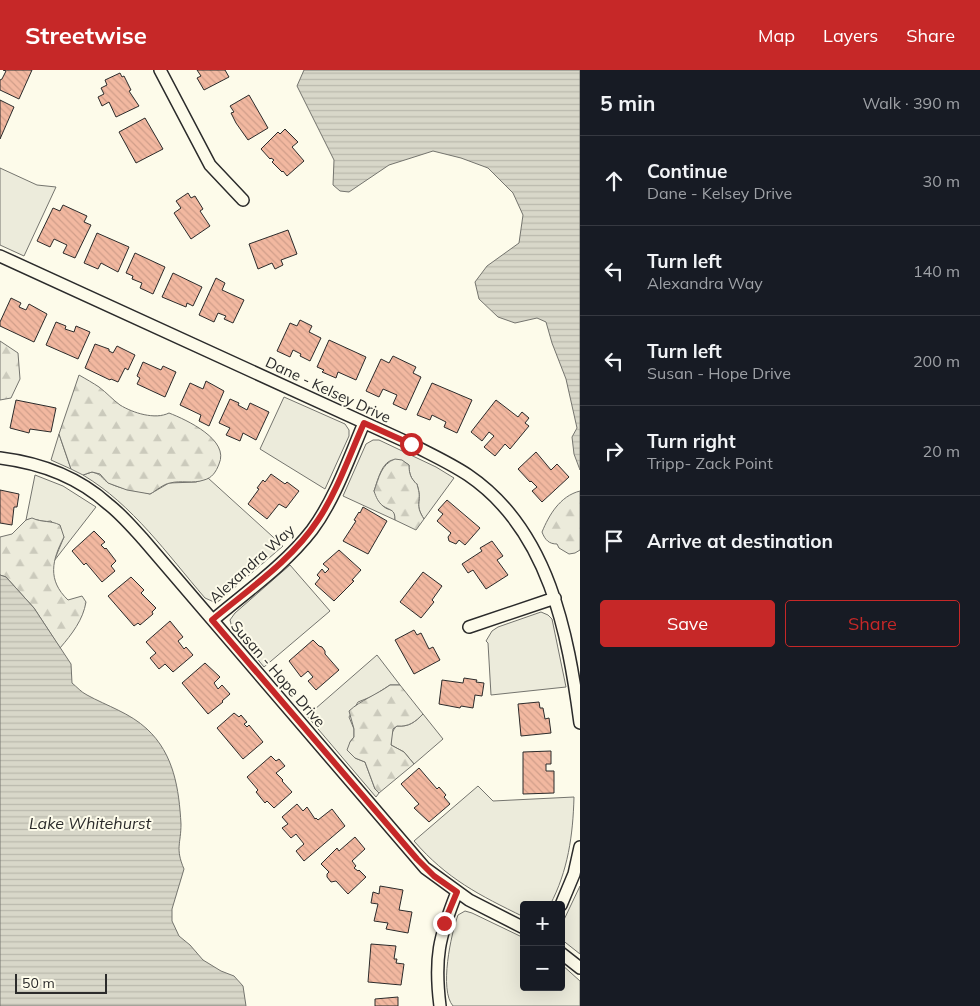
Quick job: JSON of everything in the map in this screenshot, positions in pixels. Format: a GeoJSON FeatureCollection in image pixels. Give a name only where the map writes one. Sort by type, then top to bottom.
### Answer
{"type":"FeatureCollection","features":[{"type":"Feature","properties":{"kind":"street"},"geometry":{"type":"LineString","coordinates":[[160,70],[210,165],[243,200]]}},
{"type":"Feature","properties":{"kind":"street","name":"Dane - Kelsey Drive"},"geometry":{"type":"LineString","coordinates":[[0,256],[446,462],[488,490],[515,521],[531,544],[543,567],[555,598],[576,690],[580,723]]}},
{"type":"Feature","properties":{"kind":"street","name":"Alexandra Way"},"geometry":{"type":"LineString","coordinates":[[212,620],[279,563],[312,530],[328,503],[364,423]]}},
{"type":"Feature","properties":{"kind":"street","name":"Susan - Hope Drive"},"geometry":{"type":"LineString","coordinates":[[0,458],[22,460],[47,468],[70,478],[100,497],[143,540],[417,859],[434,876],[457,892],[520,926]]}},
{"type":"Feature","properties":{"kind":"street"},"geometry":{"type":"LineString","coordinates":[[469,627],[555,598]]}},
{"type":"Feature","properties":{"kind":"street"},"geometry":{"type":"LineString","coordinates":[[563,901],[574,874],[580,847]]}},
{"type":"Feature","properties":{"kind":"street"},"geometry":{"type":"LineString","coordinates":[[440,1006],[438,958],[441,936],[457,892]]}},
{"type":"Feature","properties":{"kind":"street"},"geometry":{"type":"LineString","coordinates":[[565,956],[580,968]]}},
{"type":"Feature","properties":{"kind":"green space"},"geometry":{"type":"Polygon","coordinates":[[[0,168],[37,185],[56,187],[24,256],[0,245],[0,168]]]}},
{"type":"Feature","properties":{"kind":"green space"},"geometry":{"type":"Polygon","coordinates":[[[0,341],[18,353],[20,379],[11,398],[0,400],[0,341]]]}},
{"type":"Feature","properties":{"kind":"green space"},"geometry":{"type":"Polygon","coordinates":[[[79,375],[99,387],[120,405],[131,411],[151,416],[169,413],[205,432],[213,439],[221,455],[215,472],[207,479],[167,484],[150,494],[127,490],[108,483],[100,474],[92,472],[83,475],[71,469],[59,434],[79,375]]]}},
{"type":"Feature","properties":{"kind":"green space"},"geometry":{"type":"Polygon","coordinates":[[[284,397],[345,424],[349,430],[349,436],[325,489],[260,449],[284,397]]]}},
{"type":"Feature","properties":{"kind":"green space"},"geometry":{"type":"Polygon","coordinates":[[[59,434],[71,469],[51,460],[59,434]]]}},
{"type":"Feature","properties":{"kind":"green space"},"geometry":{"type":"Polygon","coordinates":[[[373,440],[379,440],[436,467],[454,478],[424,519],[419,510],[417,484],[411,476],[409,465],[401,461],[389,461],[385,465],[374,491],[382,505],[393,511],[395,520],[343,496],[366,444],[373,440]]]}},
{"type":"Feature","properties":{"kind":"green space"},"geometry":{"type":"Polygon","coordinates":[[[395,459],[402,460],[409,465],[411,476],[417,484],[419,510],[424,519],[416,530],[395,520],[393,512],[381,504],[374,491],[384,468],[390,461],[395,459]]]}},
{"type":"Feature","properties":{"kind":"green space"},"geometry":{"type":"Polygon","coordinates":[[[92,472],[99,474],[106,482],[124,489],[150,494],[169,483],[196,482],[208,478],[283,546],[219,601],[214,602],[205,598],[134,516],[101,487],[83,475],[92,472]]]}},
{"type":"Feature","properties":{"kind":"green space"},"geometry":{"type":"Polygon","coordinates":[[[35,475],[63,486],[96,507],[54,561],[64,537],[51,521],[26,520],[35,475]]]}},
{"type":"Feature","properties":{"kind":"green space"},"geometry":{"type":"Polygon","coordinates":[[[580,491],[580,550],[569,554],[559,548],[557,544],[548,541],[542,532],[556,507],[567,497],[580,491]]]}},
{"type":"Feature","properties":{"kind":"green space"},"geometry":{"type":"Polygon","coordinates":[[[32,518],[60,525],[64,537],[54,562],[54,577],[61,592],[68,600],[82,596],[86,602],[80,621],[60,648],[34,608],[6,577],[0,575],[0,537],[12,534],[26,520],[32,518]]]}},
{"type":"Feature","properties":{"kind":"green space"},"geometry":{"type":"Polygon","coordinates":[[[290,565],[330,611],[264,667],[232,628],[230,620],[235,613],[290,565]]]}},
{"type":"Feature","properties":{"kind":"green space"},"geometry":{"type":"Polygon","coordinates":[[[541,612],[552,619],[566,687],[491,695],[488,643],[486,641],[492,631],[498,627],[541,612]]]}},
{"type":"Feature","properties":{"kind":"green space"},"geometry":{"type":"Polygon","coordinates":[[[377,655],[400,685],[390,685],[373,696],[358,702],[349,717],[354,729],[354,737],[350,742],[355,758],[365,762],[375,789],[379,793],[376,797],[307,716],[377,655]]]}},
{"type":"Feature","properties":{"kind":"green space"},"geometry":{"type":"Polygon","coordinates":[[[390,685],[400,685],[423,714],[412,723],[405,726],[397,726],[393,729],[391,745],[404,752],[414,764],[379,793],[375,789],[365,762],[355,758],[347,750],[354,737],[354,729],[349,711],[390,685]]]}},
{"type":"Feature","properties":{"kind":"green space"},"geometry":{"type":"Polygon","coordinates":[[[423,714],[443,739],[414,764],[404,752],[391,745],[392,734],[397,726],[405,726],[412,723],[423,714]]]}},
{"type":"Feature","properties":{"kind":"green space"},"geometry":{"type":"Polygon","coordinates":[[[478,786],[493,801],[574,797],[568,852],[556,892],[552,901],[520,901],[520,915],[492,901],[451,876],[414,841],[478,786]]]}},
{"type":"Feature","properties":{"kind":"green space"},"geometry":{"type":"Polygon","coordinates":[[[580,886],[580,954],[565,942],[565,918],[580,886]]]}},
{"type":"Feature","properties":{"kind":"green space"},"geometry":{"type":"Polygon","coordinates":[[[465,911],[472,913],[520,936],[520,991],[565,991],[565,968],[580,981],[580,1006],[453,1006],[447,988],[447,975],[452,935],[458,915],[465,911]]]}},
{"type":"Feature","properties":{"kind":"water"},"geometry":{"type":"Polygon","coordinates":[[[304,70],[580,70],[580,470],[574,454],[572,437],[577,428],[566,379],[546,322],[537,318],[515,323],[498,317],[479,299],[475,282],[487,266],[519,243],[523,215],[513,193],[488,168],[461,158],[433,151],[389,165],[349,192],[340,191],[333,185],[334,160],[297,86],[304,70]]]}},
{"type":"Feature","properties":{"kind":"water","name":"Lake Whitehurst"},"geometry":{"type":"Polygon","coordinates":[[[0,575],[6,577],[34,608],[71,664],[72,683],[85,694],[140,723],[163,749],[173,773],[179,798],[181,824],[179,851],[184,869],[172,909],[172,921],[179,936],[203,960],[221,971],[234,976],[243,986],[246,1006],[0,1006],[0,575]]]}},
{"type":"Feature","properties":{"kind":"building"},"geometry":{"type":"Polygon","coordinates":[[[3,70],[32,70],[19,99],[0,90],[0,80],[6,71],[3,70]]]}},
{"type":"Feature","properties":{"kind":"building"},"geometry":{"type":"Polygon","coordinates":[[[197,70],[225,70],[229,77],[204,90],[197,78],[201,76],[197,70]]]}},
{"type":"Feature","properties":{"kind":"building"},"geometry":{"type":"Polygon","coordinates":[[[120,73],[122,77],[124,76],[131,90],[129,91],[139,106],[116,117],[109,102],[102,106],[98,97],[104,94],[101,88],[107,85],[105,80],[120,73]]]}},
{"type":"Feature","properties":{"kind":"building"},"geometry":{"type":"Polygon","coordinates":[[[249,95],[268,128],[248,140],[236,123],[231,113],[234,112],[230,106],[249,95]]]}},
{"type":"Feature","properties":{"kind":"building"},"geometry":{"type":"Polygon","coordinates":[[[0,100],[14,107],[0,139],[0,100]]]}},
{"type":"Feature","properties":{"kind":"building"},"geometry":{"type":"Polygon","coordinates":[[[145,118],[163,149],[136,163],[119,132],[145,118]]]}},
{"type":"Feature","properties":{"kind":"building"},"geometry":{"type":"Polygon","coordinates":[[[285,129],[298,142],[292,147],[304,161],[287,176],[272,162],[274,160],[270,159],[261,149],[278,132],[280,134],[285,129]]]}},
{"type":"Feature","properties":{"kind":"building"},"geometry":{"type":"Polygon","coordinates":[[[188,193],[191,198],[195,196],[203,209],[200,211],[210,226],[191,239],[174,213],[181,208],[176,201],[188,193]]]}},
{"type":"Feature","properties":{"kind":"building"},"geometry":{"type":"Polygon","coordinates":[[[63,205],[87,216],[84,222],[91,225],[75,258],[63,253],[67,245],[54,239],[50,247],[37,241],[53,208],[60,211],[63,205]]]}},
{"type":"Feature","properties":{"kind":"building"},"geometry":{"type":"Polygon","coordinates":[[[288,230],[297,254],[281,260],[283,265],[275,269],[272,263],[258,269],[249,244],[288,230]]]}},
{"type":"Feature","properties":{"kind":"building"},"geometry":{"type":"Polygon","coordinates":[[[97,233],[129,247],[118,272],[101,263],[98,269],[84,263],[97,233]]]}},
{"type":"Feature","properties":{"kind":"building"},"geometry":{"type":"Polygon","coordinates":[[[135,253],[165,267],[153,294],[140,288],[142,283],[132,279],[133,276],[126,273],[135,253]]]}},
{"type":"Feature","properties":{"kind":"building"},"geometry":{"type":"Polygon","coordinates":[[[173,273],[202,287],[193,306],[187,303],[186,307],[162,297],[173,273]]]}},
{"type":"Feature","properties":{"kind":"building"},"geometry":{"type":"Polygon","coordinates":[[[216,278],[225,283],[222,290],[244,300],[233,323],[224,319],[226,316],[218,313],[214,322],[199,315],[216,278]]]}},
{"type":"Feature","properties":{"kind":"building"},"geometry":{"type":"Polygon","coordinates":[[[11,298],[21,303],[19,307],[26,310],[29,304],[47,314],[34,342],[0,326],[11,298]]]}},
{"type":"Feature","properties":{"kind":"building"},"geometry":{"type":"Polygon","coordinates":[[[300,320],[312,326],[309,332],[321,338],[310,361],[293,350],[290,357],[277,351],[290,323],[297,326],[300,320]]]}},
{"type":"Feature","properties":{"kind":"building"},"geometry":{"type":"Polygon","coordinates":[[[56,322],[66,326],[65,329],[74,332],[76,326],[90,332],[78,359],[46,345],[56,322]]]}},
{"type":"Feature","properties":{"kind":"building"},"geometry":{"type":"Polygon","coordinates":[[[329,340],[366,357],[356,380],[338,372],[336,378],[322,372],[324,370],[317,367],[329,340]]]}},
{"type":"Feature","properties":{"kind":"building"},"geometry":{"type":"Polygon","coordinates":[[[95,344],[109,349],[113,353],[117,346],[135,355],[128,370],[125,368],[118,382],[85,368],[95,344]]]}},
{"type":"Feature","properties":{"kind":"building"},"geometry":{"type":"Polygon","coordinates":[[[393,356],[416,367],[413,373],[421,377],[406,410],[393,404],[397,395],[383,389],[379,397],[366,391],[381,359],[389,363],[393,356]]]}},
{"type":"Feature","properties":{"kind":"building"},"geometry":{"type":"Polygon","coordinates":[[[143,362],[161,370],[163,366],[176,372],[165,397],[137,384],[140,378],[137,376],[143,362]]]}},
{"type":"Feature","properties":{"kind":"building"},"geometry":{"type":"Polygon","coordinates":[[[206,381],[224,391],[209,426],[199,421],[201,415],[180,405],[190,383],[203,389],[206,381]]]}},
{"type":"Feature","properties":{"kind":"building"},"geometry":{"type":"Polygon","coordinates":[[[432,383],[472,400],[457,433],[444,427],[446,422],[432,415],[430,420],[417,415],[432,383]]]}},
{"type":"Feature","properties":{"kind":"building"},"geometry":{"type":"Polygon","coordinates":[[[230,399],[239,403],[238,405],[247,410],[250,403],[269,412],[256,440],[243,433],[240,441],[226,435],[230,428],[219,423],[230,399]]]}},
{"type":"Feature","properties":{"kind":"building"},"geometry":{"type":"Polygon","coordinates":[[[16,400],[56,408],[51,432],[30,429],[29,433],[10,428],[16,400]]]}},
{"type":"Feature","properties":{"kind":"building"},"geometry":{"type":"Polygon","coordinates":[[[496,400],[518,417],[522,412],[529,418],[525,423],[529,426],[510,449],[505,444],[495,456],[484,447],[494,436],[489,432],[482,441],[471,432],[496,400]]]}},
{"type":"Feature","properties":{"kind":"building"},"geometry":{"type":"Polygon","coordinates":[[[536,452],[551,470],[557,464],[569,477],[542,502],[532,491],[537,487],[518,469],[536,452]]]}},
{"type":"Feature","properties":{"kind":"building"},"geometry":{"type":"Polygon","coordinates":[[[271,474],[299,491],[286,508],[279,504],[267,519],[248,504],[263,480],[265,482],[271,474]]]}},
{"type":"Feature","properties":{"kind":"building"},"geometry":{"type":"Polygon","coordinates":[[[0,490],[19,494],[17,507],[14,507],[12,525],[0,523],[0,490]]]}},
{"type":"Feature","properties":{"kind":"building"},"geometry":{"type":"Polygon","coordinates":[[[447,500],[480,528],[465,545],[459,540],[456,544],[449,541],[448,537],[451,533],[437,521],[443,514],[438,510],[447,500]]]}},
{"type":"Feature","properties":{"kind":"building"},"geometry":{"type":"Polygon","coordinates":[[[363,507],[387,521],[368,554],[343,541],[363,507]]]}},
{"type":"Feature","properties":{"kind":"building"},"geometry":{"type":"Polygon","coordinates":[[[94,531],[105,542],[101,545],[106,548],[116,561],[111,566],[115,571],[102,582],[86,563],[84,565],[72,551],[94,531]]]}},
{"type":"Feature","properties":{"kind":"building"},"geometry":{"type":"Polygon","coordinates":[[[492,541],[503,556],[497,560],[508,575],[486,589],[473,570],[468,573],[462,564],[482,551],[480,548],[492,541]]]}},
{"type":"Feature","properties":{"kind":"building"},"geometry":{"type":"Polygon","coordinates":[[[339,550],[361,570],[352,580],[354,581],[334,601],[315,584],[320,578],[317,575],[322,569],[325,573],[329,569],[323,564],[339,550]]]}},
{"type":"Feature","properties":{"kind":"building"},"geometry":{"type":"Polygon","coordinates":[[[423,572],[442,586],[432,600],[434,602],[421,618],[400,602],[423,572]]]}},
{"type":"Feature","properties":{"kind":"building"},"geometry":{"type":"Polygon","coordinates":[[[131,577],[144,590],[141,593],[156,608],[152,612],[153,614],[140,625],[138,623],[134,626],[108,596],[131,577]]]}},
{"type":"Feature","properties":{"kind":"building"},"geometry":{"type":"Polygon","coordinates":[[[170,621],[183,637],[178,641],[184,649],[186,647],[193,655],[173,672],[165,664],[159,669],[150,658],[156,653],[146,642],[170,621]]]}},
{"type":"Feature","properties":{"kind":"building"},"geometry":{"type":"Polygon","coordinates":[[[414,630],[417,635],[421,633],[429,649],[433,647],[440,660],[414,674],[395,640],[414,630]]]}},
{"type":"Feature","properties":{"kind":"building"},"geometry":{"type":"Polygon","coordinates":[[[313,640],[322,647],[325,654],[339,670],[316,690],[308,681],[313,677],[308,671],[301,677],[289,661],[313,640]]]}},
{"type":"Feature","properties":{"kind":"building"},"geometry":{"type":"Polygon","coordinates":[[[205,663],[220,677],[214,683],[218,689],[222,685],[230,694],[208,714],[182,683],[205,663]]]}},
{"type":"Feature","properties":{"kind":"building"},"geometry":{"type":"Polygon","coordinates":[[[464,678],[484,683],[482,696],[475,695],[473,708],[461,706],[460,708],[439,704],[442,680],[463,683],[464,678]]]}},
{"type":"Feature","properties":{"kind":"building"},"geometry":{"type":"Polygon","coordinates":[[[539,702],[540,708],[543,708],[545,719],[549,718],[551,733],[521,736],[518,704],[539,702]]]}},
{"type":"Feature","properties":{"kind":"building"},"geometry":{"type":"Polygon","coordinates":[[[234,713],[239,717],[241,715],[247,722],[244,724],[247,727],[249,725],[263,742],[243,759],[217,728],[234,713]]]}},
{"type":"Feature","properties":{"kind":"building"},"geometry":{"type":"Polygon","coordinates":[[[551,751],[551,764],[546,764],[546,771],[554,771],[554,793],[523,794],[523,752],[551,751]]]}},
{"type":"Feature","properties":{"kind":"building"},"geometry":{"type":"Polygon","coordinates":[[[271,756],[276,761],[279,759],[285,766],[276,773],[292,792],[274,808],[267,801],[265,803],[256,792],[258,790],[247,777],[271,756]]]}},
{"type":"Feature","properties":{"kind":"building"},"geometry":{"type":"Polygon","coordinates":[[[419,768],[437,789],[439,787],[446,795],[444,797],[450,804],[429,822],[414,808],[419,804],[401,784],[419,768]]]}},
{"type":"Feature","properties":{"kind":"building"},"geometry":{"type":"Polygon","coordinates":[[[297,804],[303,811],[307,807],[315,819],[318,820],[332,809],[345,826],[304,861],[296,851],[304,844],[296,834],[291,838],[282,828],[288,824],[282,817],[297,804]]]}},
{"type":"Feature","properties":{"kind":"building"},"geometry":{"type":"Polygon","coordinates":[[[355,837],[365,849],[352,861],[356,866],[354,868],[366,877],[348,894],[336,881],[331,882],[327,877],[329,872],[321,864],[337,848],[339,851],[355,837]]]}},
{"type":"Feature","properties":{"kind":"building"},"geometry":{"type":"Polygon","coordinates":[[[380,886],[403,890],[399,910],[412,912],[408,933],[386,929],[388,923],[374,921],[378,904],[371,903],[373,892],[379,894],[380,886]]]}},
{"type":"Feature","properties":{"kind":"building"},"geometry":{"type":"Polygon","coordinates":[[[371,944],[396,946],[394,959],[397,959],[396,963],[404,964],[401,985],[368,982],[371,944]]]}},
{"type":"Feature","properties":{"kind":"building"},"geometry":{"type":"Polygon","coordinates":[[[398,997],[398,1006],[375,1006],[375,999],[398,997]]]}},
{"type":"Feature","properties":{"kind":"route"},"geometry":{"type":"LineString","coordinates":[[411,444],[364,423],[328,503],[312,530],[295,549],[212,620],[425,868],[457,892],[444,923]]}}]}
